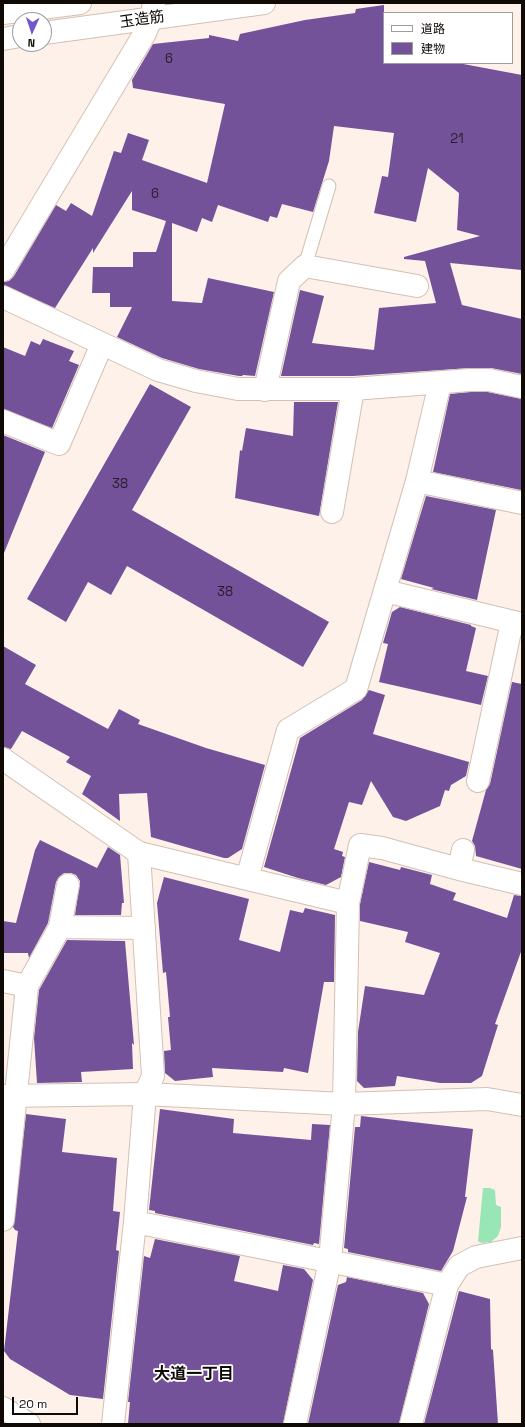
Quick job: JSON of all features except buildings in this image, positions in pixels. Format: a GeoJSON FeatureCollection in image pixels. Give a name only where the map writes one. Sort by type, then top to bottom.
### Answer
{"type":"FeatureCollection","features":[{"type":"Feature","properties":{"kind":"main road"},"geometry":{"type":"LineString","coordinates":[[3,13],[80,3]]}},
{"type":"Feature","properties":{"kind":"main road","name":"玉造筋"},"geometry":{"type":"LineString","coordinates":[[52,31],[153,11],[264,3]]}},
{"type":"Feature","properties":{"kind":"main road"},"geometry":{"type":"LineString","coordinates":[[3,270],[145,33],[153,11]]}},
{"type":"Feature","properties":{"kind":"main road"},"geometry":{"type":"LineString","coordinates":[[265,390],[288,281],[306,266],[417,286]]}},
{"type":"Feature","properties":{"kind":"main road"},"geometry":{"type":"LineString","coordinates":[[3,297],[158,370],[196,381],[238,389],[353,389],[489,380],[522,387]]}},
{"type":"Feature","properties":{"kind":"main road"},"geometry":{"type":"LineString","coordinates":[[3,421],[59,444],[102,344]]}},
{"type":"Feature","properties":{"kind":"main road"},"geometry":{"type":"LineString","coordinates":[[247,879],[288,730],[356,689],[417,481],[440,384]]}},
{"type":"Feature","properties":{"kind":"main road"},"geometry":{"type":"LineString","coordinates":[[332,512],[353,389]]}},
{"type":"Feature","properties":{"kind":"main road"},"geometry":{"type":"LineString","coordinates":[[417,481],[522,503]]}},
{"type":"Feature","properties":{"kind":"main road"},"geometry":{"type":"LineString","coordinates":[[385,591],[517,623],[478,780]]}},
{"type":"Feature","properties":{"kind":"main road"},"geometry":{"type":"LineString","coordinates":[[3,759],[139,853],[348,904]]}},
{"type":"Feature","properties":{"kind":"main road"},"geometry":{"type":"LineString","coordinates":[[295,1424],[330,1261],[344,1104],[348,904],[360,845],[461,860],[522,884]]}},
{"type":"Feature","properties":{"kind":"main road"},"geometry":{"type":"LineString","coordinates":[[113,1424],[135,1222],[145,1094],[153,1076],[139,853]]}},
{"type":"Feature","properties":{"kind":"main road"},"geometry":{"type":"LineString","coordinates":[[3,1220],[10,1096],[27,986],[60,927],[68,885]]}},
{"type":"Feature","properties":{"kind":"main road"},"geometry":{"type":"LineString","coordinates":[[60,927],[144,928]]}},
{"type":"Feature","properties":{"kind":"main road"},"geometry":{"type":"LineString","coordinates":[[3,981],[27,986]]}},
{"type":"Feature","properties":{"kind":"main road"},"geometry":{"type":"LineString","coordinates":[[10,1096],[145,1094],[344,1104],[488,1099],[522,1105]]}},
{"type":"Feature","properties":{"kind":"main road"},"geometry":{"type":"LineString","coordinates":[[135,1222],[447,1285]]}},
{"type":"Feature","properties":{"kind":"main road"},"geometry":{"type":"LineString","coordinates":[[411,1424],[447,1285],[459,1266],[476,1257],[522,1248]]}},
{"type":"Feature","properties":{"kind":"main road"},"geometry":{"type":"LineString","coordinates":[[3,1408],[29,1424]]}},
{"type":"Feature","properties":{"kind":"lane"},"geometry":{"type":"LineString","coordinates":[[306,266],[329,186]]}},
{"type":"Feature","properties":{"kind":"green space"},"geometry":{"type":"Polygon","coordinates":[[[483,1188],[495,1190],[496,1205],[501,1207],[501,1227],[498,1236],[491,1242],[481,1243],[478,1241],[483,1188]]]}},
{"type":"Feature","properties":{"kind":"district","name":"大道一丁目"},"geometry":{"type":"Point","coordinates":[194,1375]}}]}
